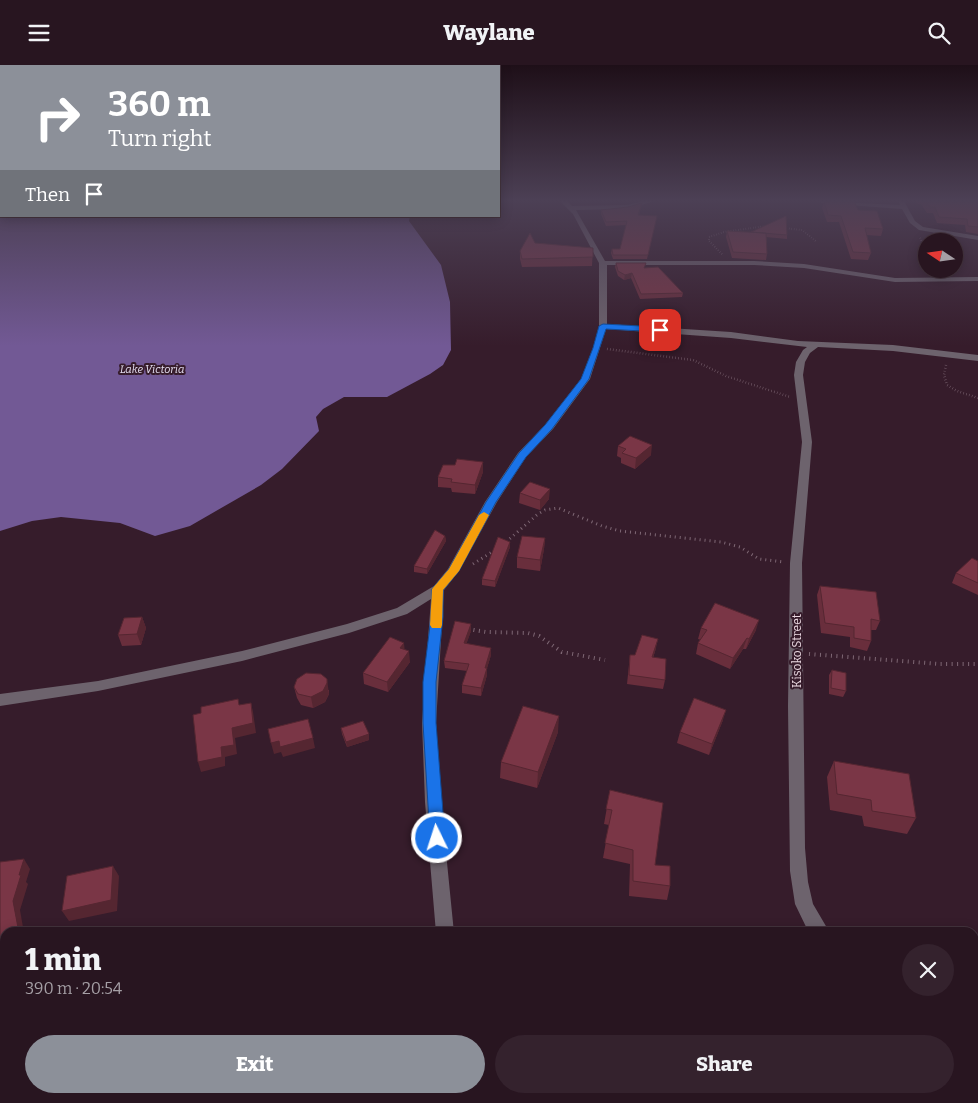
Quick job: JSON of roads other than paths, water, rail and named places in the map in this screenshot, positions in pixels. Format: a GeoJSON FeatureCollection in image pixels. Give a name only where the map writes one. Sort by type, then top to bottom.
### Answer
{"type":"FeatureCollection","features":[{"type":"Feature","properties":{"kind":"street"},"geometry":{"type":"LineString","coordinates":[[0,701],[98,686],[242,656],[349,628],[402,611],[438,589],[453,571],[491,502],[522,455],[548,427],[585,379],[603,326],[603,263],[596,249]]}},
{"type":"Feature","properties":{"kind":"street"},"geometry":{"type":"LineString","coordinates":[[603,263],[732,263],[806,266],[894,280],[956,277],[976,279],[978,287]]}},
{"type":"Feature","properties":{"kind":"street"},"geometry":{"type":"LineString","coordinates":[[603,326],[758,337],[775,342],[893,348],[978,358]]}},
{"type":"Feature","properties":{"kind":"street"},"geometry":{"type":"LineString","coordinates":[[775,342],[795,358],[801,356],[806,348],[816,345]]}},
{"type":"Feature","properties":{"kind":"street","name":"Kisoko Street"},"geometry":{"type":"LineString","coordinates":[[795,358],[807,441],[796,563],[799,884],[806,912],[817,927]]}},
{"type":"Feature","properties":{"kind":"street"},"geometry":{"type":"LineString","coordinates":[[438,589],[430,682],[429,723],[445,927]]}},
{"type":"Feature","properties":{"kind":"water","name":"Lake Victoria"},"geometry":{"type":"Polygon","coordinates":[[[0,249],[430,249],[441,265],[450,302],[451,350],[443,365],[387,397],[344,397],[323,409],[316,417],[319,431],[282,469],[261,485],[190,526],[155,536],[120,523],[61,517],[32,521],[0,531],[0,249]]]}}]}
